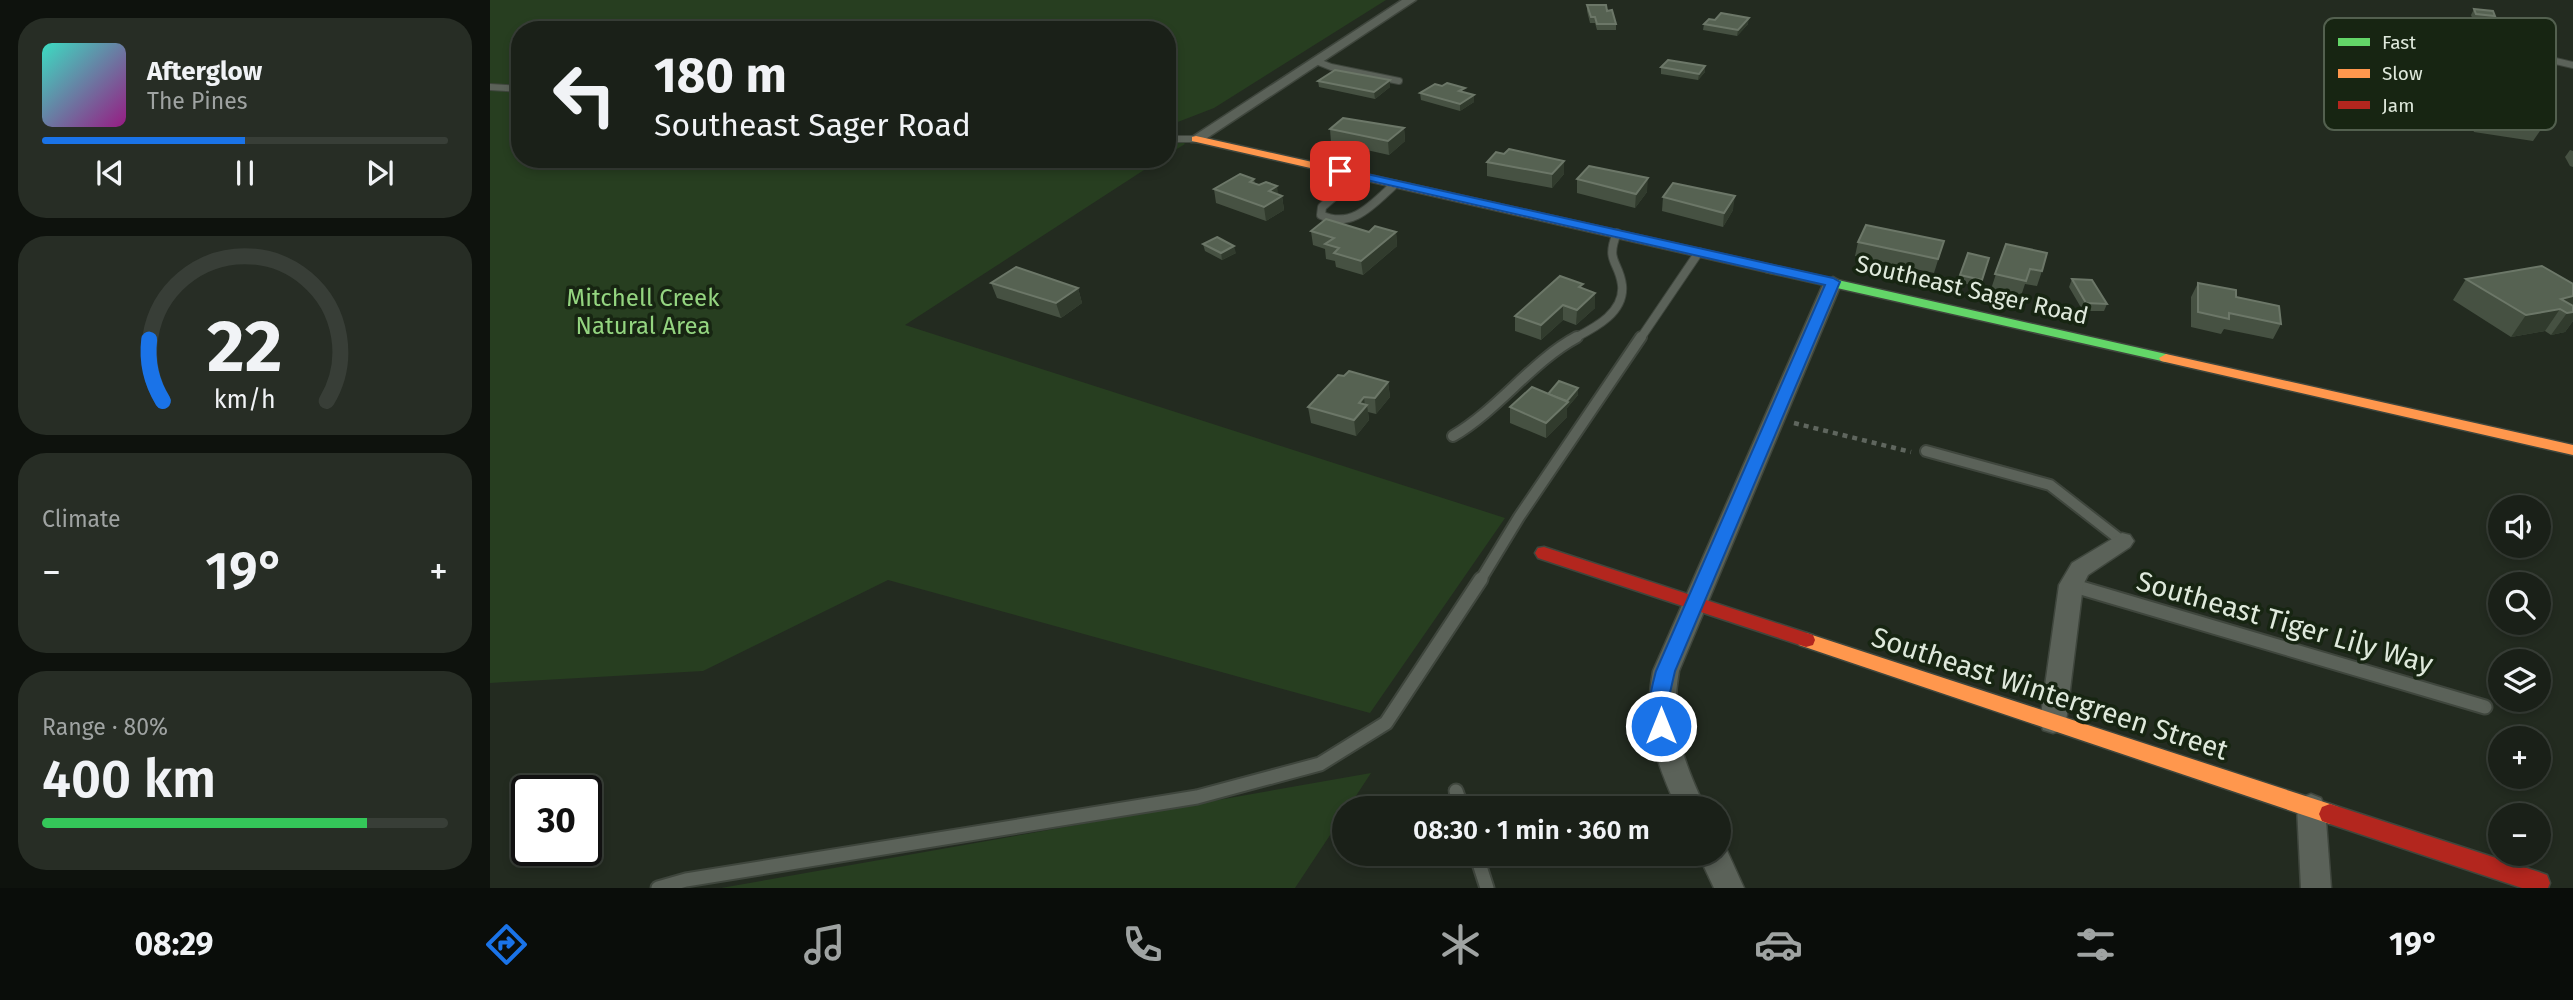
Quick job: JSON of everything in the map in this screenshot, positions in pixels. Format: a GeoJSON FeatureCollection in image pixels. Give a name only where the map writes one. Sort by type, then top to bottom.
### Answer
{"type":"FeatureCollection","features":[{"type":"Feature","properties":{"kind":"street"},"geometry":{"type":"LineString","coordinates":[[1196,139],[1410,0]]}},
{"type":"Feature","properties":{"kind":"street","name":"Southeast Sager Road"},"geometry":{"type":"LineString","coordinates":[[1196,139],[2573,450]]}},
{"type":"Feature","properties":{"kind":"street"},"geometry":{"type":"LineString","coordinates":[[1685,796],[1672,769],[1661,726],[1659,697],[1666,671],[1833,282]]}},
{"type":"Feature","properties":{"kind":"street"},"geometry":{"type":"LineString","coordinates":[[2053,722],[2071,585],[2080,569],[2122,541]]}},
{"type":"Feature","properties":{"kind":"street","name":"Southeast Wintergreen Street"},"geometry":{"type":"LineString","coordinates":[[1544,553],[2539,883]]}},
{"type":"Feature","properties":{"kind":"street"},"geometry":{"type":"LineString","coordinates":[[2311,807],[2316,888]]}},
{"type":"Feature","properties":{"kind":"street"},"geometry":{"type":"LineString","coordinates":[[1719,866],[1729,888]]}},
{"type":"Feature","properties":{"kind":"lane"},"geometry":{"type":"LineString","coordinates":[[1316,61],[1331,67],[1399,81]]}},
{"type":"Feature","properties":{"kind":"lane"},"geometry":{"type":"LineString","coordinates":[[490,87],[511,88]]}},
{"type":"Feature","properties":{"kind":"lane"},"geometry":{"type":"LineString","coordinates":[[1176,138],[1196,139]]}},
{"type":"Feature","properties":{"kind":"lane"},"geometry":{"type":"LineString","coordinates":[[1359,175],[1322,207],[1321,215],[1340,222],[1353,220],[1395,184]]}},
{"type":"Feature","properties":{"kind":"lane"},"geometry":{"type":"LineString","coordinates":[[1453,436],[1479,421],[1570,341],[1600,325],[1619,303],[1622,285],[1613,263],[1611,247],[1617,233]]}},
{"type":"Feature","properties":{"kind":"lane"},"geometry":{"type":"LineString","coordinates":[[659,888],[686,880],[916,840],[1197,797],[1320,764],[1386,723],[1448,632],[1519,517],[1699,252]]}},
{"type":"Feature","properties":{"kind":"lane"},"geometry":{"type":"LineString","coordinates":[[1926,451],[2050,485],[2122,541]]}},
{"type":"Feature","properties":{"kind":"lane","name":"Southeast Tiger Lily Way"},"geometry":{"type":"LineString","coordinates":[[2071,585],[2485,707]]}},
{"type":"Feature","properties":{"kind":"lane"},"geometry":{"type":"LineString","coordinates":[[1456,791],[1458,796]]}},
{"type":"Feature","properties":{"kind":"lane"},"geometry":{"type":"LineString","coordinates":[[1480,866],[1486,888]]}},
{"type":"Feature","properties":{"kind":"path"},"geometry":{"type":"LineString","coordinates":[[1774,418],[1909,452],[1926,451]]}},
{"type":"Feature","properties":{"kind":"green space","name":"Mitchell Creek Natural Area"},"geometry":{"type":"Polygon","coordinates":[[[490,0],[1386,0],[1214,108],[1176,123],[1176,21],[511,21],[511,168],[1147,168],[905,325],[1505,518],[1370,713],[888,580],[703,671],[490,683],[490,0]]]}},
{"type":"Feature","properties":{"kind":"green space"},"geometry":{"type":"Polygon","coordinates":[[[1176,133],[1185,144],[1176,150],[1176,133]]]}},
{"type":"Feature","properties":{"kind":"green space"},"geometry":{"type":"Polygon","coordinates":[[[1371,773],[1356,796],[1332,796],[1332,832],[1295,888],[721,888],[1371,773]]]}},
{"type":"Feature","properties":{"kind":"building"},"geometry":{"type":"Polygon","coordinates":[[[1587,5],[1606,5],[1607,11],[1612,10],[1616,24],[1597,24],[1587,5]]]}},
{"type":"Feature","properties":{"kind":"building"},"geometry":{"type":"Polygon","coordinates":[[[2474,9],[2493,11],[2495,16],[2476,14],[2474,9]]]}},
{"type":"Feature","properties":{"kind":"building"},"geometry":{"type":"Polygon","coordinates":[[[1721,13],[1749,18],[1738,30],[1704,24],[1709,19],[1715,20],[1721,13]]]}},
{"type":"Feature","properties":{"kind":"building"},"geometry":{"type":"Polygon","coordinates":[[[1668,60],[1705,66],[1699,74],[1661,67],[1668,60]]]}},
{"type":"Feature","properties":{"kind":"building"},"geometry":{"type":"Polygon","coordinates":[[[1335,70],[1390,80],[1374,92],[1318,81],[1335,70]]]}},
{"type":"Feature","properties":{"kind":"building"},"geometry":{"type":"Polygon","coordinates":[[[1447,83],[1465,88],[1459,91],[1474,95],[1460,104],[1420,93],[1435,84],[1442,86],[1447,83]]]}},
{"type":"Feature","properties":{"kind":"building"},"geometry":{"type":"Polygon","coordinates":[[[1343,118],[1404,128],[1388,141],[1330,129],[1343,118]]]}},
{"type":"Feature","properties":{"kind":"building"},"geometry":{"type":"Polygon","coordinates":[[[1509,149],[1564,161],[1552,174],[1487,162],[1496,152],[1504,154],[1509,149]]]}},
{"type":"Feature","properties":{"kind":"building"},"geometry":{"type":"Polygon","coordinates":[[[1589,166],[1648,178],[1636,194],[1577,179],[1589,166]]]}},
{"type":"Feature","properties":{"kind":"building"},"geometry":{"type":"Polygon","coordinates":[[[1240,174],[1254,179],[1250,182],[1259,185],[1266,182],[1277,186],[1269,191],[1282,196],[1264,207],[1214,189],[1240,174]]]}},
{"type":"Feature","properties":{"kind":"building"},"geometry":{"type":"Polygon","coordinates":[[[1673,183],[1735,196],[1724,213],[1663,197],[1673,183]]]}},
{"type":"Feature","properties":{"kind":"building"},"geometry":{"type":"Polygon","coordinates":[[[1326,219],[1369,232],[1375,226],[1396,232],[1361,261],[1334,253],[1339,248],[1325,244],[1334,238],[1311,231],[1326,219]]]}},
{"type":"Feature","properties":{"kind":"building"},"geometry":{"type":"Polygon","coordinates":[[[1866,225],[1944,241],[1938,259],[1858,242],[1866,225]]]}},
{"type":"Feature","properties":{"kind":"building"},"geometry":{"type":"Polygon","coordinates":[[[1217,237],[1234,246],[1221,253],[1203,244],[1217,237]]]}},
{"type":"Feature","properties":{"kind":"building"},"geometry":{"type":"Polygon","coordinates":[[[2006,244],[2047,253],[2042,271],[2030,269],[2026,281],[1995,274],[2006,244]]]}},
{"type":"Feature","properties":{"kind":"building"},"geometry":{"type":"Polygon","coordinates":[[[1968,253],[1989,258],[1982,280],[1960,275],[1968,253]]]}},
{"type":"Feature","properties":{"kind":"building"},"geometry":{"type":"Polygon","coordinates":[[[2542,266],[2573,284],[2573,296],[2561,299],[2573,306],[2573,312],[2567,313],[2560,309],[2526,315],[2466,279],[2542,266]]]}},
{"type":"Feature","properties":{"kind":"building"},"geometry":{"type":"Polygon","coordinates":[[[1016,267],[1078,288],[1056,303],[991,283],[1016,267]]]}},
{"type":"Feature","properties":{"kind":"building"},"geometry":{"type":"Polygon","coordinates":[[[1560,276],[1583,284],[1579,287],[1595,293],[1577,310],[1563,305],[1541,325],[1515,316],[1560,276]]]}},
{"type":"Feature","properties":{"kind":"building"},"geometry":{"type":"Polygon","coordinates":[[[2072,279],[2092,280],[2107,304],[2086,303],[2072,279]]]}},
{"type":"Feature","properties":{"kind":"building"},"geometry":{"type":"Polygon","coordinates":[[[2198,283],[2236,290],[2236,297],[2279,306],[2281,324],[2229,313],[2229,319],[2198,312],[2198,283]]]}},
{"type":"Feature","properties":{"kind":"building"},"geometry":{"type":"Polygon","coordinates":[[[1349,371],[1388,382],[1375,398],[1364,397],[1359,403],[1367,405],[1354,420],[1308,407],[1338,375],[1344,376],[1349,371]]]}},
{"type":"Feature","properties":{"kind":"building"},"geometry":{"type":"Polygon","coordinates":[[[1559,381],[1578,388],[1567,401],[1548,394],[1559,381]]]}},
{"type":"Feature","properties":{"kind":"building"},"geometry":{"type":"Polygon","coordinates":[[[1532,387],[1568,402],[1546,423],[1510,407],[1532,387]]]}},
{"type":"Feature","properties":{"kind":"traffic: fast"},"geometry":{"type":"LineString","coordinates":[[1771,269],[2166,358]]}},
{"type":"Feature","properties":{"kind":"traffic: slow"},"geometry":{"type":"LineString","coordinates":[[1196,139],[1771,269]]}},
{"type":"Feature","properties":{"kind":"traffic: slow"},"geometry":{"type":"LineString","coordinates":[[2166,358],[2573,450]]}},
{"type":"Feature","properties":{"kind":"traffic: slow"},"geometry":{"type":"LineString","coordinates":[[1806,640],[2330,814]]}},
{"type":"Feature","properties":{"kind":"traffic: jam"},"geometry":{"type":"LineString","coordinates":[[1544,553],[1806,640]]}},
{"type":"Feature","properties":{"kind":"traffic: jam"},"geometry":{"type":"LineString","coordinates":[[2330,814],[2539,883]]}},
{"type":"Feature","properties":{"kind":"route"},"geometry":{"type":"LineString","coordinates":[[1340,171],[1833,282],[1666,671],[1659,697],[1661,726]]}}]}
